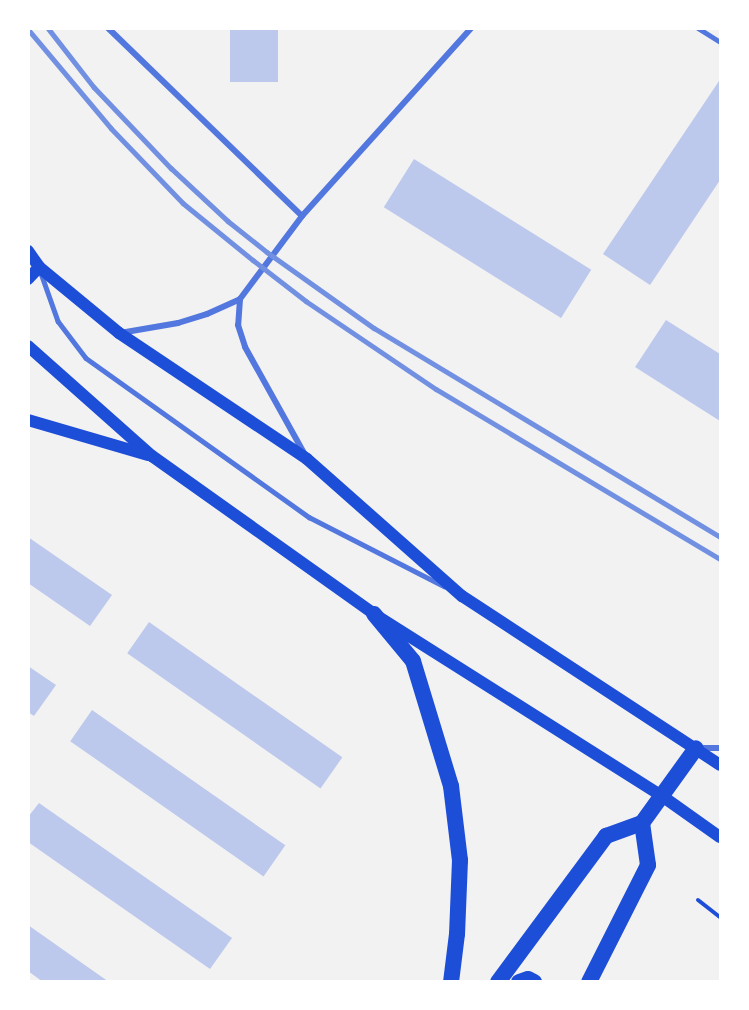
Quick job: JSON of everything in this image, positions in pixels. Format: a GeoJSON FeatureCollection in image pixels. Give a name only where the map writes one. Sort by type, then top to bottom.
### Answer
{"type":"FeatureCollection","features":[{"type":"Feature","properties":{"kind":"highway"},"geometry":{"type":"LineString","coordinates":[[374,614],[413,661],[451,786],[460,860],[457,934],[451,981]]}},
{"type":"Feature","properties":{"kind":"highway"},"geometry":{"type":"LineString","coordinates":[[498,981],[606,836],[642,823],[696,748]]}},
{"type":"Feature","properties":{"kind":"highway"},"geometry":{"type":"LineString","coordinates":[[589,981],[648,865],[642,823]]}},
{"type":"Feature","properties":{"kind":"highway"},"geometry":{"type":"LineString","coordinates":[[519,981],[528,979],[534,981]]}},
{"type":"Feature","properties":{"kind":"main road"},"geometry":{"type":"LineString","coordinates":[[28,251],[39,267],[119,333],[307,459],[462,596],[720,765]]}},
{"type":"Feature","properties":{"kind":"main road"},"geometry":{"type":"LineString","coordinates":[[28,279],[39,267]]}},
{"type":"Feature","properties":{"kind":"main road"},"geometry":{"type":"LineString","coordinates":[[28,346],[152,456],[374,614],[662,796],[720,837]]}},
{"type":"Feature","properties":{"kind":"main road"},"geometry":{"type":"LineString","coordinates":[[28,420],[152,456]]}},
{"type":"Feature","properties":{"kind":"street"},"geometry":{"type":"LineString","coordinates":[[108,28],[302,216]]}},
{"type":"Feature","properties":{"kind":"street"},"geometry":{"type":"LineString","coordinates":[[119,333],[178,323],[207,314],[240,299],[302,216],[471,28]]}},
{"type":"Feature","properties":{"kind":"street"},"geometry":{"type":"LineString","coordinates":[[240,299],[238,325],[244,347],[307,459]]}},
{"type":"Feature","properties":{"kind":"street"},"geometry":{"type":"LineString","coordinates":[[696,748],[720,748]]}},
{"type":"Feature","properties":{"kind":"lane"},"geometry":{"type":"LineString","coordinates":[[698,28],[720,42]]}},
{"type":"Feature","properties":{"kind":"lane"},"geometry":{"type":"LineString","coordinates":[[39,267],[58,321],[86,358],[309,517],[462,596]]}},
{"type":"Feature","properties":{"kind":"path"},"geometry":{"type":"LineString","coordinates":[[698,900],[720,917]]}},
{"type":"Feature","properties":{"kind":"building"},"geometry":{"type":"Polygon","coordinates":[[[230,28],[278,28],[278,82],[230,82],[230,28]]]}},
{"type":"Feature","properties":{"kind":"building"},"geometry":{"type":"Polygon","coordinates":[[[719,81],[720,180],[650,285],[603,254],[719,81]]]}},
{"type":"Feature","properties":{"kind":"building"},"geometry":{"type":"Polygon","coordinates":[[[414,159],[591,270],[561,318],[384,207],[414,159]]]}},
{"type":"Feature","properties":{"kind":"building"},"geometry":{"type":"Polygon","coordinates":[[[666,320],[720,354],[720,421],[635,367],[666,320]]]}},
{"type":"Feature","properties":{"kind":"building"},"geometry":{"type":"Polygon","coordinates":[[[28,537],[112,595],[90,626],[28,583],[28,537]]]}},
{"type":"Feature","properties":{"kind":"building"},"geometry":{"type":"Polygon","coordinates":[[[149,622],[342,757],[321,788],[127,653],[149,622]]]}},
{"type":"Feature","properties":{"kind":"building"},"geometry":{"type":"Polygon","coordinates":[[[28,666],[56,685],[34,716],[28,712],[28,666]]]}},
{"type":"Feature","properties":{"kind":"building"},"geometry":{"type":"Polygon","coordinates":[[[92,710],[285,845],[264,876],[70,741],[92,710]]]}},
{"type":"Feature","properties":{"kind":"building"},"geometry":{"type":"Polygon","coordinates":[[[39,803],[232,938],[210,969],[28,842],[28,817],[39,803]]]}},
{"type":"Feature","properties":{"kind":"building"},"geometry":{"type":"Polygon","coordinates":[[[28,925],[109,982],[43,982],[28,971],[28,925]]]}},
{"type":"Feature","properties":{"kind":"railway"},"geometry":{"type":"LineString","coordinates":[[48,28],[94,87],[171,168],[228,221],[267,252],[374,328],[720,537]]}},
{"type":"Feature","properties":{"kind":"railway"},"geometry":{"type":"LineString","coordinates":[[28,29],[111,128],[183,203],[306,301],[436,389],[720,559]]}}]}
